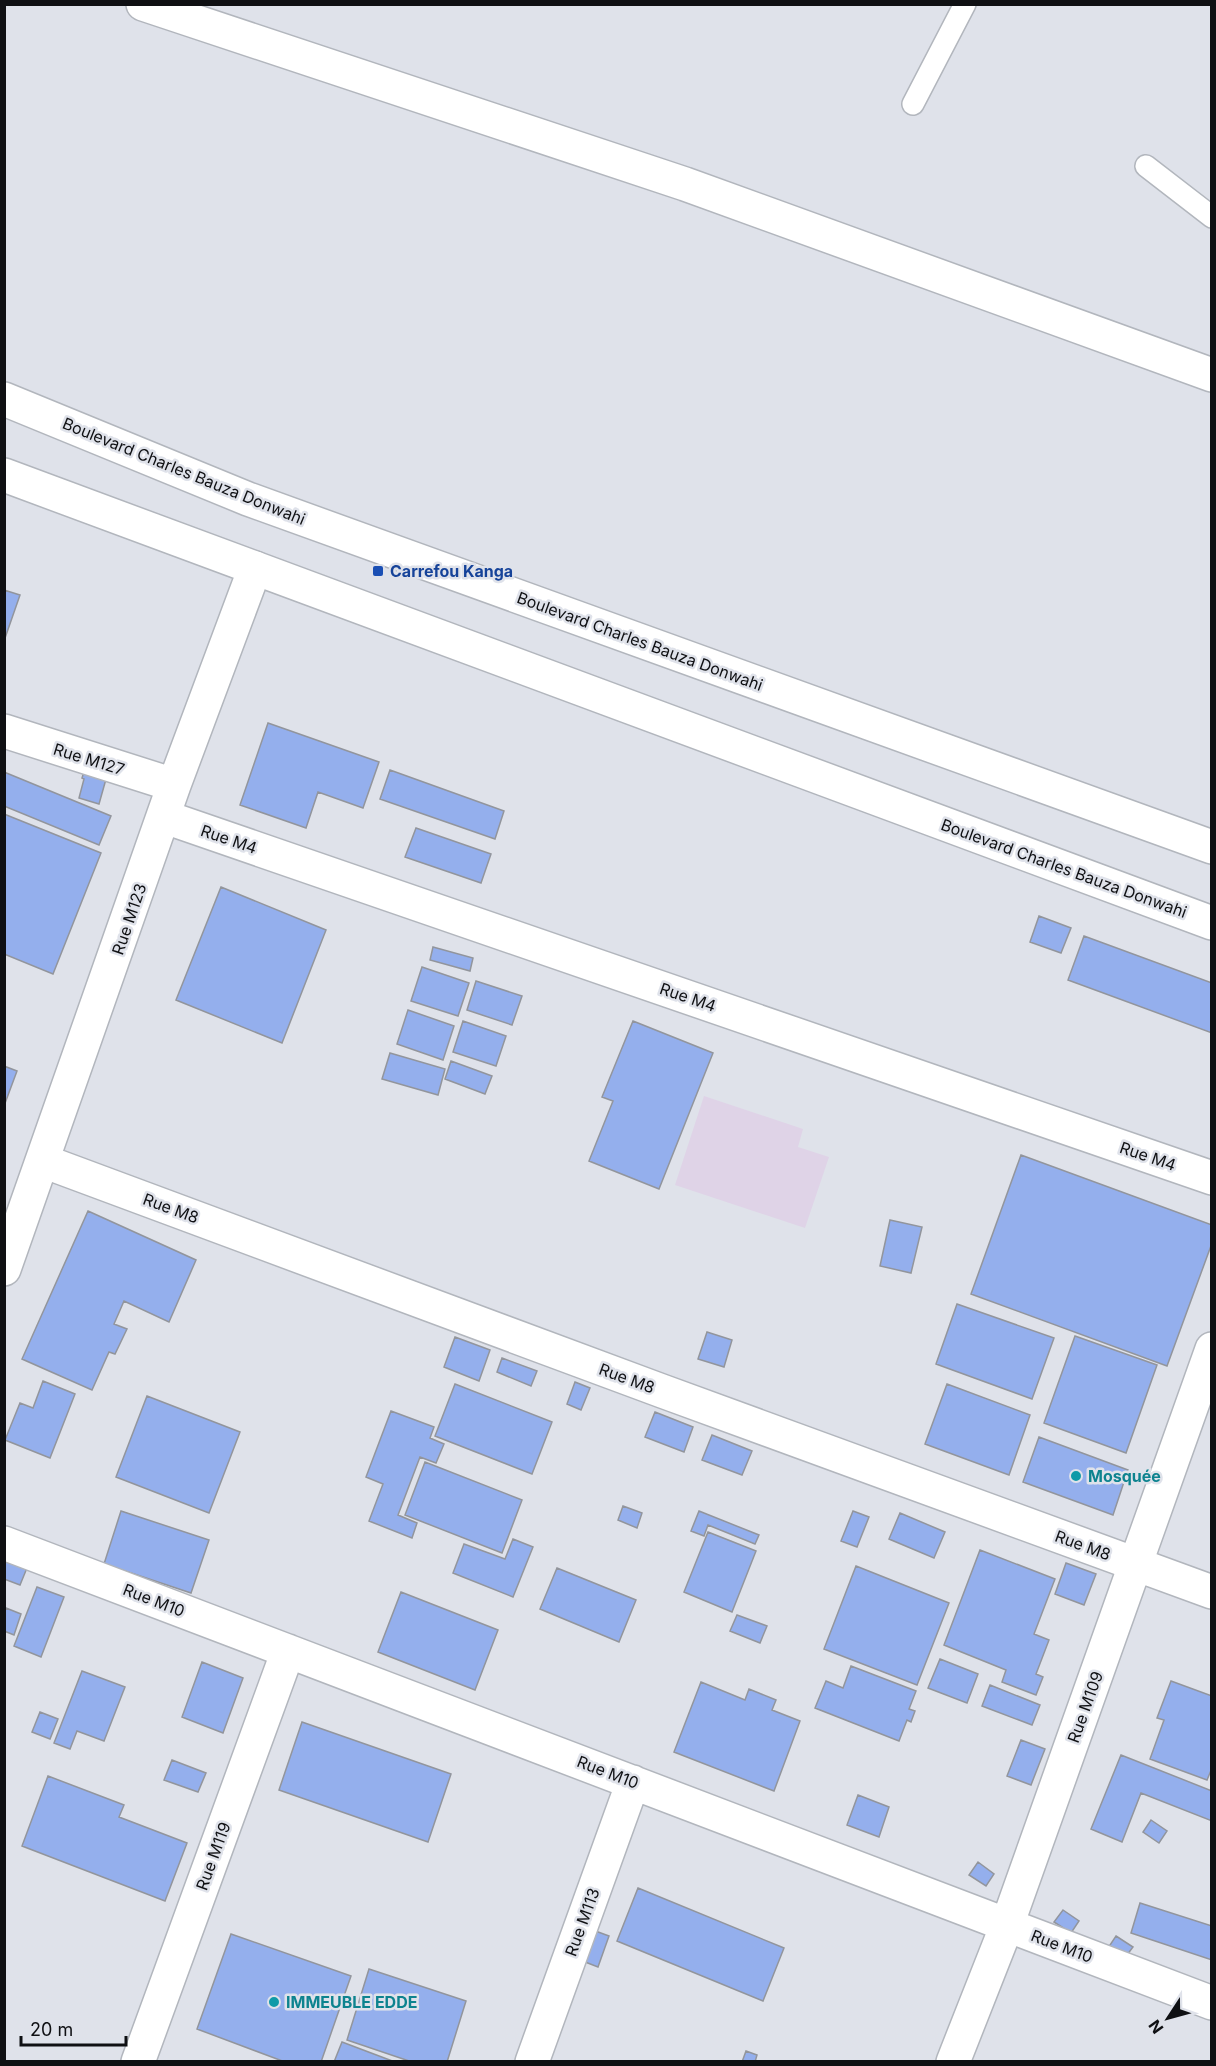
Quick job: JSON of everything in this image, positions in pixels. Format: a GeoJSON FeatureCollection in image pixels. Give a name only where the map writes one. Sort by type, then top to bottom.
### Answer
{"type":"FeatureCollection","features":[{"type":"Feature","properties":{"kind":"street"},"geometry":{"type":"LineString","coordinates":[[143,4],[685,184],[1212,375]]}},
{"type":"Feature","properties":{"kind":"street","name":"Boulevard Charles Bauza Donwahi"},"geometry":{"type":"LineString","coordinates":[[4,399],[248,499],[1212,847]]}},
{"type":"Feature","properties":{"kind":"street","name":"Boulevard Charles Bauza Donwahi"},"geometry":{"type":"LineString","coordinates":[[4,475],[1212,923]]}},
{"type":"Feature","properties":{"kind":"street","name":"Rue M123"},"geometry":{"type":"LineString","coordinates":[[4,1269],[165,817],[174,785],[255,568]]}},
{"type":"Feature","properties":{"kind":"street","name":"Rue M127"},"geometry":{"type":"LineString","coordinates":[[4,731],[174,785]]}},
{"type":"Feature","properties":{"kind":"street","name":"Rue M4"},"geometry":{"type":"LineString","coordinates":[[165,817],[1212,1178]]}},
{"type":"Feature","properties":{"kind":"street","name":"Rue M8"},"geometry":{"type":"LineString","coordinates":[[43,1161],[1212,1592]]}},
{"type":"Feature","properties":{"kind":"street","name":"Rue M109"},"geometry":{"type":"LineString","coordinates":[[953,2061],[1007,1925],[1212,1349]]}},
{"type":"Feature","properties":{"kind":"street","name":"Rue M10"},"geometry":{"type":"LineString","coordinates":[[4,1543],[1212,2002]]}},
{"type":"Feature","properties":{"kind":"street","name":"Rue M119"},"geometry":{"type":"LineString","coordinates":[[138,2061],[288,1651]]}},
{"type":"Feature","properties":{"kind":"street","name":"Rue M113"},"geometry":{"type":"LineString","coordinates":[[532,2061],[633,1782]]}},
{"type":"Feature","properties":{"kind":"lane"},"geometry":{"type":"LineString","coordinates":[[913,104],[965,4]]}},
{"type":"Feature","properties":{"kind":"lane"},"geometry":{"type":"LineString","coordinates":[[1146,166],[1212,216]]}},
{"type":"Feature","properties":{"kind":"shaded area"},"geometry":{"type":"Polygon","coordinates":[[[704,1096],[803,1129],[798,1147],[829,1157],[805,1228],[675,1185],[704,1096]]]}},
{"type":"Feature","properties":{"kind":"building"},"geometry":{"type":"Polygon","coordinates":[[[4,590],[20,595],[4,641],[4,590]]]}},
{"type":"Feature","properties":{"kind":"building"},"geometry":{"type":"Polygon","coordinates":[[[268,723],[379,762],[363,808],[318,792],[306,828],[240,805],[268,723]]]}},
{"type":"Feature","properties":{"kind":"building"},"geometry":{"type":"Polygon","coordinates":[[[86,765],[108,772],[99,804],[79,798],[86,765]]]}},
{"type":"Feature","properties":{"kind":"building"},"geometry":{"type":"Polygon","coordinates":[[[390,770],[504,811],[495,839],[380,799],[390,770]]]}},
{"type":"Feature","properties":{"kind":"building"},"geometry":{"type":"Polygon","coordinates":[[[4,772],[111,816],[99,845],[4,806],[4,772]]]}},
{"type":"Feature","properties":{"kind":"building"},"geometry":{"type":"Polygon","coordinates":[[[4,814],[101,853],[53,974],[4,954],[4,814]]]}},
{"type":"Feature","properties":{"kind":"building"},"geometry":{"type":"Polygon","coordinates":[[[416,828],[491,854],[481,883],[405,857],[416,828]]]}},
{"type":"Feature","properties":{"kind":"building"},"geometry":{"type":"Polygon","coordinates":[[[221,887],[326,930],[282,1043],[176,1000],[221,887]]]}},
{"type":"Feature","properties":{"kind":"building"},"geometry":{"type":"Polygon","coordinates":[[[1039,916],[1071,928],[1061,953],[1030,942],[1039,916]]]}},
{"type":"Feature","properties":{"kind":"building"},"geometry":{"type":"Polygon","coordinates":[[[1084,936],[1212,983],[1212,1033],[1068,980],[1084,936]]]}},
{"type":"Feature","properties":{"kind":"building"},"geometry":{"type":"Polygon","coordinates":[[[433,947],[473,958],[470,971],[430,960],[433,947]]]}},
{"type":"Feature","properties":{"kind":"building"},"geometry":{"type":"Polygon","coordinates":[[[422,967],[469,983],[458,1016],[411,1001],[422,967]]]}},
{"type":"Feature","properties":{"kind":"building"},"geometry":{"type":"Polygon","coordinates":[[[476,981],[522,996],[512,1025],[467,1010],[476,981]]]}},
{"type":"Feature","properties":{"kind":"building"},"geometry":{"type":"Polygon","coordinates":[[[408,1010],[454,1026],[443,1060],[397,1044],[408,1010]]]}},
{"type":"Feature","properties":{"kind":"building"},"geometry":{"type":"Polygon","coordinates":[[[463,1021],[506,1036],[496,1066],[453,1052],[463,1021]]]}},
{"type":"Feature","properties":{"kind":"building"},"geometry":{"type":"Polygon","coordinates":[[[633,1021],[713,1053],[659,1189],[589,1161],[613,1101],[602,1097],[633,1021]]]}},
{"type":"Feature","properties":{"kind":"building"},"geometry":{"type":"Polygon","coordinates":[[[390,1053],[445,1069],[438,1095],[382,1079],[390,1053]]]}},
{"type":"Feature","properties":{"kind":"building"},"geometry":{"type":"Polygon","coordinates":[[[451,1061],[492,1076],[485,1094],[445,1079],[451,1061]]]}},
{"type":"Feature","properties":{"kind":"building"},"geometry":{"type":"Polygon","coordinates":[[[4,1066],[17,1071],[4,1106],[4,1066]]]}},
{"type":"Feature","properties":{"kind":"building"},"geometry":{"type":"Polygon","coordinates":[[[1021,1155],[1212,1225],[1212,1243],[1167,1366],[971,1294],[1021,1155]]]}},
{"type":"Feature","properties":{"kind":"building"},"geometry":{"type":"Polygon","coordinates":[[[88,1211],[196,1260],[169,1322],[124,1301],[114,1324],[127,1329],[115,1354],[109,1352],[92,1390],[22,1359],[88,1211]]]}},
{"type":"Feature","properties":{"kind":"building"},"geometry":{"type":"Polygon","coordinates":[[[890,1220],[922,1227],[911,1273],[880,1266],[890,1220]]]}},
{"type":"Feature","properties":{"kind":"building"},"geometry":{"type":"Polygon","coordinates":[[[957,1304],[1054,1338],[1032,1399],[936,1364],[957,1304]]]}},
{"type":"Feature","properties":{"kind":"building"},"geometry":{"type":"Polygon","coordinates":[[[707,1332],[732,1340],[724,1367],[698,1359],[707,1332]]]}},
{"type":"Feature","properties":{"kind":"building"},"geometry":{"type":"Polygon","coordinates":[[[1075,1336],[1157,1365],[1126,1453],[1044,1423],[1075,1336]]]}},
{"type":"Feature","properties":{"kind":"building"},"geometry":{"type":"Polygon","coordinates":[[[455,1337],[490,1350],[479,1381],[444,1367],[455,1337]]]}},
{"type":"Feature","properties":{"kind":"building"},"geometry":{"type":"Polygon","coordinates":[[[502,1358],[537,1371],[531,1386],[497,1372],[502,1358]]]}},
{"type":"Feature","properties":{"kind":"building"},"geometry":{"type":"Polygon","coordinates":[[[43,1381],[75,1394],[50,1458],[5,1440],[20,1403],[33,1408],[43,1381]]]}},
{"type":"Feature","properties":{"kind":"building"},"geometry":{"type":"Polygon","coordinates":[[[575,1382],[590,1388],[581,1410],[567,1404],[575,1382]]]}},
{"type":"Feature","properties":{"kind":"building"},"geometry":{"type":"Polygon","coordinates":[[[455,1384],[552,1422],[532,1474],[435,1436],[455,1384]]]}},
{"type":"Feature","properties":{"kind":"building"},"geometry":{"type":"Polygon","coordinates":[[[947,1384],[1030,1415],[1009,1475],[925,1444],[947,1384]]]}},
{"type":"Feature","properties":{"kind":"building"},"geometry":{"type":"Polygon","coordinates":[[[147,1396],[240,1432],[209,1513],[116,1477],[147,1396]]]}},
{"type":"Feature","properties":{"kind":"building"},"geometry":{"type":"Polygon","coordinates":[[[391,1411],[434,1427],[430,1438],[444,1444],[436,1463],[420,1457],[398,1515],[417,1523],[412,1538],[369,1521],[383,1484],[366,1477],[391,1411]]]}},
{"type":"Feature","properties":{"kind":"building"},"geometry":{"type":"Polygon","coordinates":[[[655,1412],[693,1427],[684,1452],[645,1437],[655,1412]]]}},
{"type":"Feature","properties":{"kind":"building"},"geometry":{"type":"Polygon","coordinates":[[[712,1435],[752,1451],[742,1475],[702,1460],[712,1435]]]}},
{"type":"Feature","properties":{"kind":"building","name":"Mosquée"},"geometry":{"type":"Polygon","coordinates":[[[1039,1437],[1128,1470],[1113,1515],[1023,1482],[1039,1437]]]}},
{"type":"Feature","properties":{"kind":"building"},"geometry":{"type":"Polygon","coordinates":[[[425,1462],[522,1500],[502,1553],[405,1515],[425,1462]]]}},
{"type":"Feature","properties":{"kind":"building"},"geometry":{"type":"Polygon","coordinates":[[[623,1506],[642,1513],[637,1528],[618,1520],[623,1506]]]}},
{"type":"Feature","properties":{"kind":"building"},"geometry":{"type":"Polygon","coordinates":[[[121,1511],[209,1540],[191,1593],[104,1564],[121,1511]]]}},
{"type":"Feature","properties":{"kind":"building"},"geometry":{"type":"Polygon","coordinates":[[[699,1511],[759,1535],[755,1544],[708,1525],[704,1536],[691,1531],[699,1511]]]}},
{"type":"Feature","properties":{"kind":"building"},"geometry":{"type":"Polygon","coordinates":[[[853,1511],[869,1517],[857,1547],[841,1541],[853,1511]]]}},
{"type":"Feature","properties":{"kind":"building"},"geometry":{"type":"Polygon","coordinates":[[[900,1513],[945,1532],[934,1558],[889,1539],[900,1513]]]}},
{"type":"Feature","properties":{"kind":"building"},"geometry":{"type":"Polygon","coordinates":[[[708,1532],[756,1551],[732,1612],[684,1592],[708,1532]]]}},
{"type":"Feature","properties":{"kind":"building"},"geometry":{"type":"Polygon","coordinates":[[[513,1539],[533,1547],[513,1597],[453,1573],[464,1544],[505,1559],[513,1539]]]}},
{"type":"Feature","properties":{"kind":"building"},"geometry":{"type":"Polygon","coordinates":[[[980,1550],[1055,1579],[1034,1634],[1049,1640],[1036,1674],[1043,1677],[1036,1695],[1002,1682],[1006,1670],[944,1645],[980,1550]]]}},
{"type":"Feature","properties":{"kind":"building"},"geometry":{"type":"Polygon","coordinates":[[[4,1560],[29,1563],[20,1585],[4,1579],[4,1560]]]}},
{"type":"Feature","properties":{"kind":"building"},"geometry":{"type":"Polygon","coordinates":[[[1066,1563],[1096,1574],[1084,1605],[1055,1594],[1066,1563]]]}},
{"type":"Feature","properties":{"kind":"building"},"geometry":{"type":"Polygon","coordinates":[[[856,1566],[949,1603],[917,1685],[824,1649],[856,1566]]]}},
{"type":"Feature","properties":{"kind":"building"},"geometry":{"type":"Polygon","coordinates":[[[557,1568],[636,1600],[619,1642],[540,1609],[557,1568]]]}},
{"type":"Feature","properties":{"kind":"building"},"geometry":{"type":"Polygon","coordinates":[[[37,1587],[64,1597],[41,1657],[14,1646],[37,1587]]]}},
{"type":"Feature","properties":{"kind":"building"},"geometry":{"type":"Polygon","coordinates":[[[401,1592],[498,1630],[475,1690],[378,1652],[401,1592]]]}},
{"type":"Feature","properties":{"kind":"building"},"geometry":{"type":"Polygon","coordinates":[[[6,1608],[21,1614],[14,1635],[4,1631],[6,1608]]]}},
{"type":"Feature","properties":{"kind":"building"},"geometry":{"type":"Polygon","coordinates":[[[737,1615],[767,1626],[760,1643],[730,1631],[737,1615]]]}},
{"type":"Feature","properties":{"kind":"building"},"geometry":{"type":"Polygon","coordinates":[[[940,1659],[978,1674],[967,1703],[928,1688],[940,1659]]]}},
{"type":"Feature","properties":{"kind":"building"},"geometry":{"type":"Polygon","coordinates":[[[202,1662],[243,1678],[223,1733],[182,1717],[202,1662]]]}},
{"type":"Feature","properties":{"kind":"building"},"geometry":{"type":"Polygon","coordinates":[[[851,1666],[916,1691],[909,1709],[915,1711],[911,1722],[907,1720],[899,1741],[815,1708],[826,1681],[843,1688],[851,1666]]]}},
{"type":"Feature","properties":{"kind":"building"},"geometry":{"type":"Polygon","coordinates":[[[82,1671],[125,1687],[104,1741],[77,1731],[70,1749],[54,1743],[82,1671]]]}},
{"type":"Feature","properties":{"kind":"building"},"geometry":{"type":"Polygon","coordinates":[[[1171,1681],[1212,1696],[1212,1768],[1207,1780],[1150,1759],[1164,1720],[1157,1718],[1171,1681]]]}},
{"type":"Feature","properties":{"kind":"building"},"geometry":{"type":"Polygon","coordinates":[[[701,1682],[745,1700],[749,1689],[776,1700],[772,1710],[800,1721],[774,1791],[674,1752],[701,1682]]]}},
{"type":"Feature","properties":{"kind":"building"},"geometry":{"type":"Polygon","coordinates":[[[990,1685],[1040,1705],[1032,1725],[982,1706],[990,1685]]]}},
{"type":"Feature","properties":{"kind":"building"},"geometry":{"type":"Polygon","coordinates":[[[40,1712],[58,1719],[50,1739],[32,1732],[40,1712]]]}},
{"type":"Feature","properties":{"kind":"building"},"geometry":{"type":"Polygon","coordinates":[[[302,1722],[451,1774],[428,1842],[279,1790],[302,1722]]]}},
{"type":"Feature","properties":{"kind":"building"},"geometry":{"type":"Polygon","coordinates":[[[1021,1740],[1045,1749],[1031,1785],[1007,1776],[1021,1740]]]}},
{"type":"Feature","properties":{"kind":"building"},"geometry":{"type":"Polygon","coordinates":[[[1121,1755],[1212,1791],[1212,1821],[1141,1793],[1122,1842],[1091,1829],[1121,1755]]]}},
{"type":"Feature","properties":{"kind":"building"},"geometry":{"type":"Polygon","coordinates":[[[172,1760],[206,1773],[198,1792],[164,1780],[172,1760]]]}},
{"type":"Feature","properties":{"kind":"building"},"geometry":{"type":"Polygon","coordinates":[[[48,1776],[124,1805],[119,1817],[187,1843],[165,1901],[22,1846],[48,1776]]]}},
{"type":"Feature","properties":{"kind":"building"},"geometry":{"type":"Polygon","coordinates":[[[858,1795],[889,1807],[879,1837],[847,1825],[858,1795]]]}},
{"type":"Feature","properties":{"kind":"building"},"geometry":{"type":"Polygon","coordinates":[[[1151,1820],[1167,1831],[1159,1843],[1143,1832],[1151,1820]]]}},
{"type":"Feature","properties":{"kind":"building"},"geometry":{"type":"Polygon","coordinates":[[[978,1862],[994,1874],[986,1886],[969,1875],[978,1862]]]}},
{"type":"Feature","properties":{"kind":"building"},"geometry":{"type":"Polygon","coordinates":[[[638,1888],[784,1948],[763,2001],[617,1941],[638,1888]]]}},
{"type":"Feature","properties":{"kind":"building"},"geometry":{"type":"Polygon","coordinates":[[[1140,1903],[1212,1926],[1212,1960],[1131,1933],[1140,1903]]]}},
{"type":"Feature","properties":{"kind":"building"},"geometry":{"type":"Polygon","coordinates":[[[1063,1910],[1079,1921],[1071,1933],[1054,1922],[1063,1910]]]}},
{"type":"Feature","properties":{"kind":"building"},"geometry":{"type":"Polygon","coordinates":[[[590,1929],[609,1936],[598,1967],[580,1960],[590,1929]]]}},
{"type":"Feature","properties":{"kind":"building","name":"IMMEUBLE EDDE"},"geometry":{"type":"Polygon","coordinates":[[[231,1934],[351,1976],[321,2062],[285,2062],[197,2029],[231,1934]]]}},
{"type":"Feature","properties":{"kind":"building"},"geometry":{"type":"Polygon","coordinates":[[[1116,1936],[1133,1947],[1124,1959],[1108,1948],[1116,1936]]]}},
{"type":"Feature","properties":{"kind":"building"},"geometry":{"type":"Polygon","coordinates":[[[369,1969],[466,2001],[447,2062],[412,2062],[347,2040],[369,1969]]]}},
{"type":"Feature","properties":{"kind":"building"},"geometry":{"type":"Polygon","coordinates":[[[342,2042],[395,2062],[334,2062],[342,2042]]]}},
{"type":"Feature","properties":{"kind":"building"},"geometry":{"type":"Polygon","coordinates":[[[746,2051],[757,2055],[755,2062],[742,2062],[746,2051]]]}},
{"type":"Feature","properties":{"kind":"place","name":"Carrefou Kanga"},"geometry":{"type":"Point","coordinates":[378,571]}},
{"type":"Feature","properties":{"kind":"place","name":"Mosquée"},"geometry":{"type":"Point","coordinates":[1076,1476]}},
{"type":"Feature","properties":{"kind":"place","name":"IMMEUBLE EDDE"},"geometry":{"type":"Point","coordinates":[274,2002]}}]}
